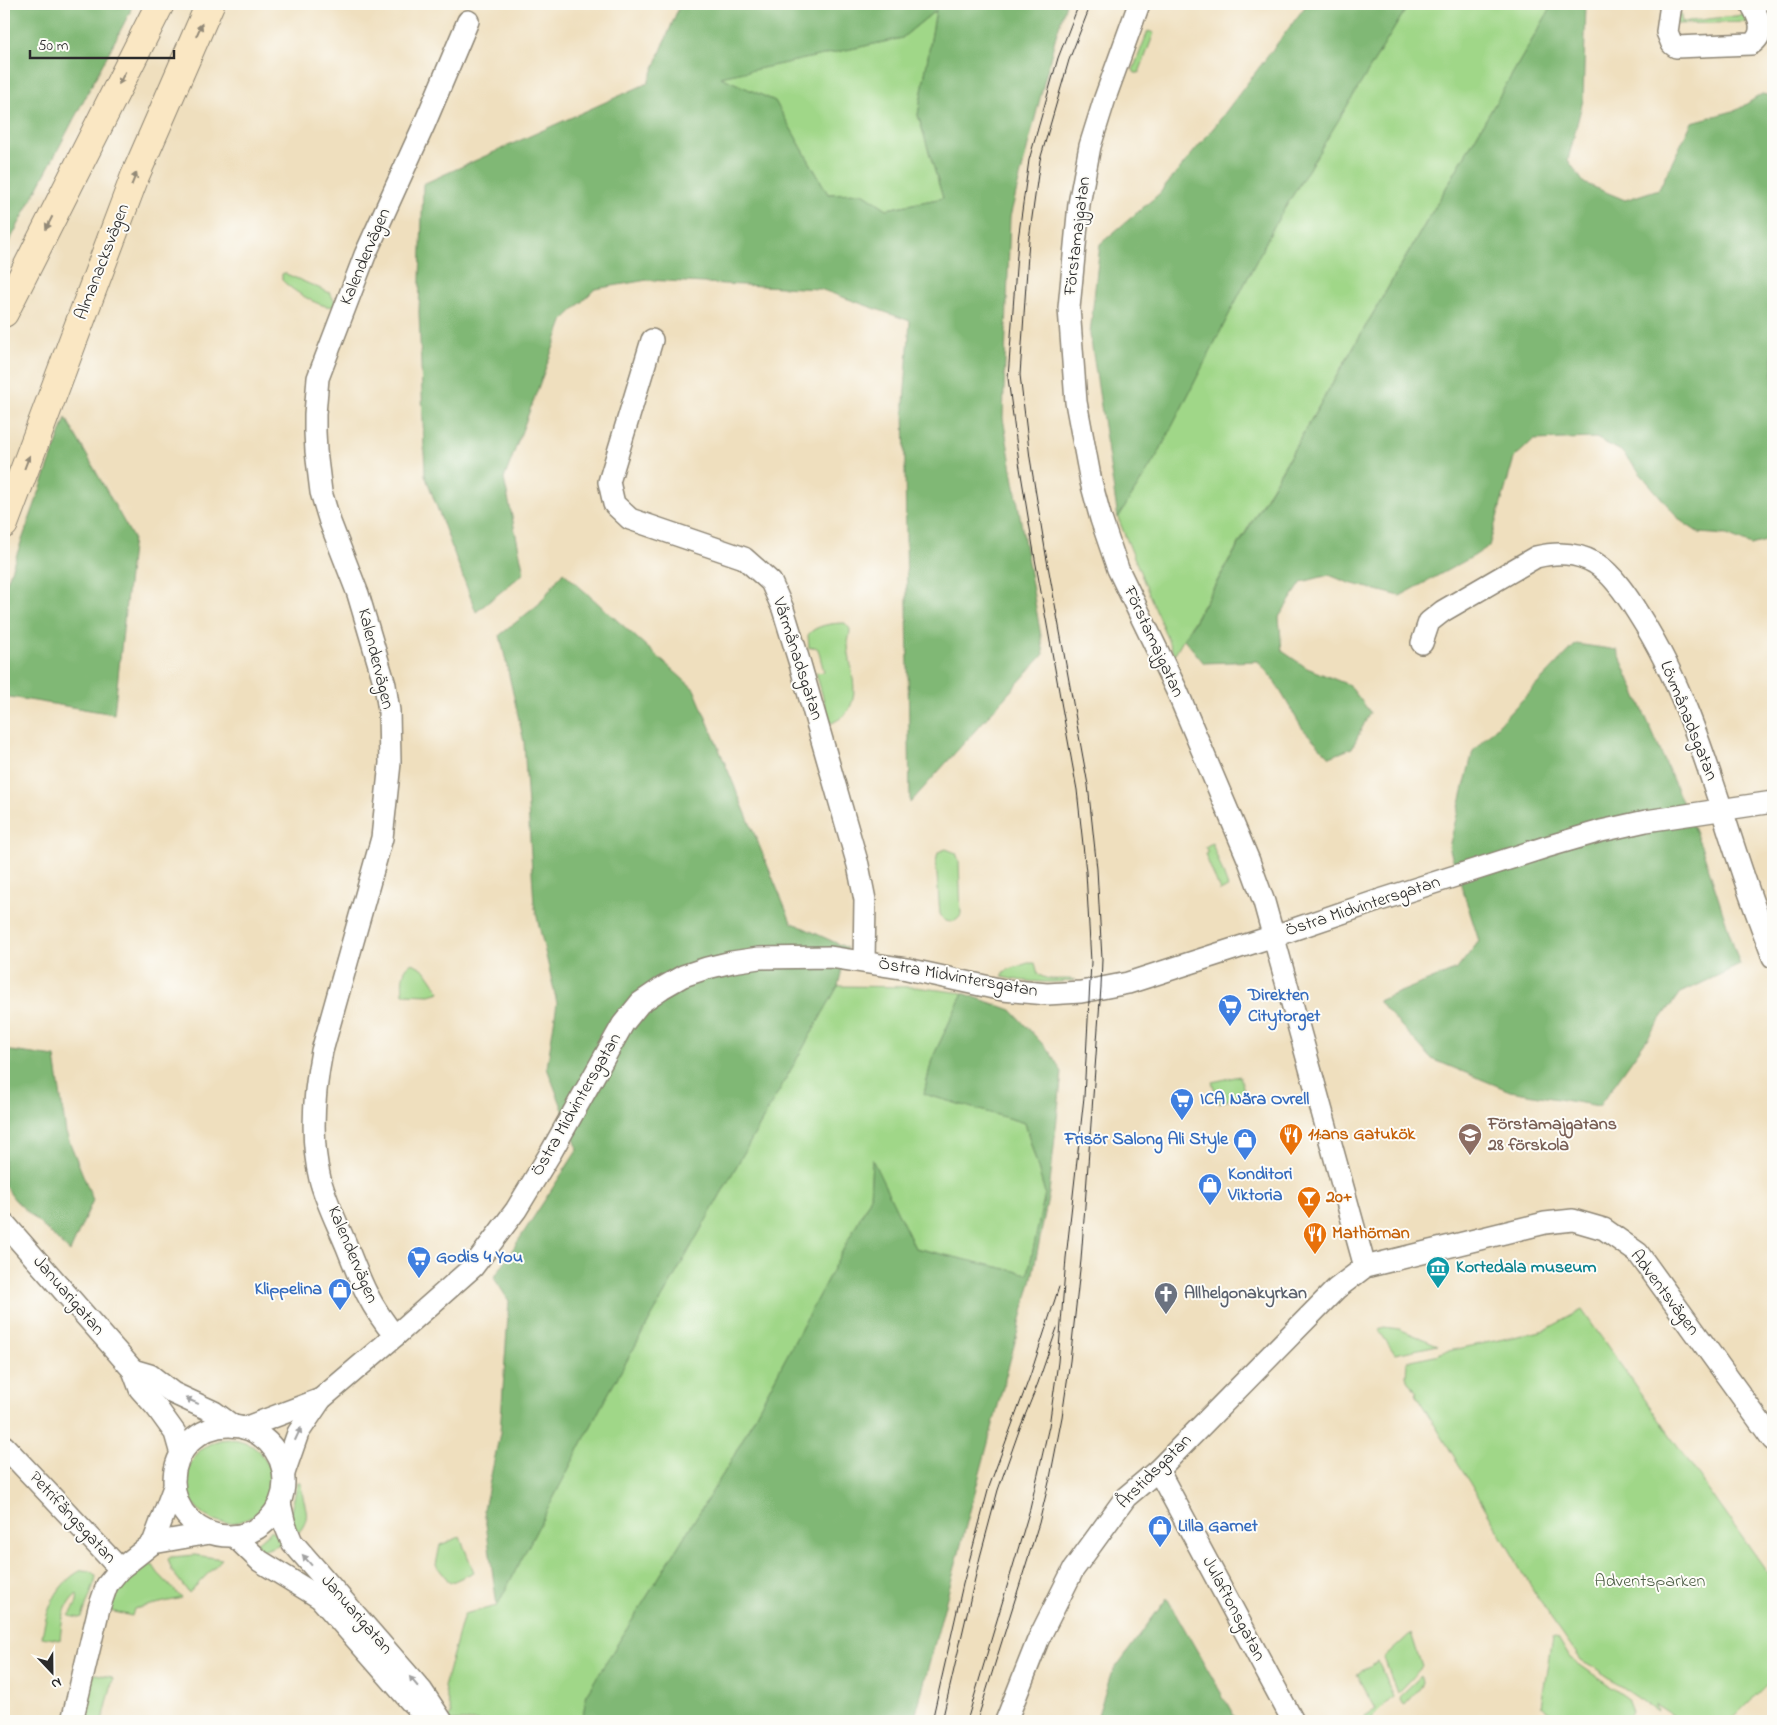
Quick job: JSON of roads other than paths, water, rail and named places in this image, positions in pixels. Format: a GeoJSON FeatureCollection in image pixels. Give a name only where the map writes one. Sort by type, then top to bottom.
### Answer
{"type":"FeatureCollection","features":[{"type":"Feature","properties":{"kind":"main road"},"geometry":{"type":"LineString","coordinates":[[4,313],[160,4]]}},
{"type":"Feature","properties":{"kind":"main road","name":"Almanacksvägen"},"geometry":{"type":"LineString","coordinates":[[4,524],[135,176],[210,4]]}},
{"type":"Feature","properties":{"kind":"street","name":"Förstamajgatan"},"geometry":{"type":"LineString","coordinates":[[1139,4],[1090,146],[1079,204],[1069,308],[1076,402],[1091,482],[1118,569],[1177,691],[1249,861],[1274,936],[1320,1110],[1365,1267]]}},
{"type":"Feature","properties":{"kind":"street"},"geometry":{"type":"LineString","coordinates":[[1671,4],[1667,32],[1670,42],[1676,47],[1751,44],[1760,36],[1761,27],[1751,4]]}},
{"type":"Feature","properties":{"kind":"street","name":"Kalendervägen"},"geometry":{"type":"LineString","coordinates":[[395,1336],[381,1319],[365,1293],[320,1180],[315,1144],[316,1085],[322,1051],[382,838],[390,756],[389,711],[385,685],[358,594],[330,522],[322,492],[316,451],[315,414],[318,378],[365,255],[424,125],[468,21]]}},
{"type":"Feature","properties":{"kind":"street","name":"Vårmånadsgatan"},"geometry":{"type":"LineString","coordinates":[[652,340],[608,482],[614,504],[630,519],[744,558],[771,582],[783,609],[800,664],[858,865],[864,900],[864,961]]}},
{"type":"Feature","properties":{"kind":"street","name":"Lövmånadsgatan"},"geometry":{"type":"LineString","coordinates":[[1422,644],[1429,622],[1443,611],[1536,557],[1554,553],[1574,554],[1596,564],[1620,586],[1671,671],[1688,710],[1723,809],[1746,885],[1773,957]]}},
{"type":"Feature","properties":{"kind":"street","name":"Östra Midvintersgatan"},"geometry":{"type":"LineString","coordinates":[[284,1473],[298,1433],[320,1399],[473,1267],[506,1224],[550,1154],[623,1024],[640,1004],[683,976],[732,962],[759,958],[830,957],[864,961],[1003,990],[1047,994],[1081,992],[1128,983],[1377,901],[1592,834],[1646,821],[1773,802]]}},
{"type":"Feature","properties":{"kind":"street","name":"Adventsvägen"},"geometry":{"type":"LineString","coordinates":[[1365,1267],[1545,1223],[1573,1220],[1604,1229],[1638,1254],[1773,1440]]}},
{"type":"Feature","properties":{"kind":"street","name":"Januarigatan"},"geometry":{"type":"LineString","coordinates":[[4,1223],[133,1370],[140,1389],[175,1433],[182,1454]]}},
{"type":"Feature","properties":{"kind":"street","name":"Årstidsgatan"},"geometry":{"type":"LineString","coordinates":[[1006,1721],[1038,1640],[1073,1570],[1126,1497],[1158,1470],[1336,1289],[1365,1267]]}},
{"type":"Feature","properties":{"kind":"street","name":"Januarigatan"},"geometry":{"type":"LineString","coordinates":[[133,1370],[150,1375],[173,1393],[214,1412],[239,1427]]}},
{"type":"Feature","properties":{"kind":"street","name":"Östra Midvintersgatan"},"geometry":{"type":"LineString","coordinates":[[239,1427],[320,1399]]}},
{"type":"Feature","properties":{"kind":"street"},"geometry":{"type":"LineString","coordinates":[[223,1426],[239,1427],[259,1435],[271,1445],[279,1458],[284,1473],[284,1489],[280,1503],[272,1516],[261,1526],[248,1533],[222,1536],[210,1533],[196,1526],[186,1515],[178,1502],[174,1487],[174,1473],[187,1445],[203,1433],[223,1426]]}},
{"type":"Feature","properties":{"kind":"street","name":"Petrifängsgatan"},"geometry":{"type":"LineString","coordinates":[[4,1446],[120,1569]]}},
{"type":"Feature","properties":{"kind":"street","name":"Julaftonsgatan"},"geometry":{"type":"LineString","coordinates":[[1158,1470],[1294,1721]]}},
{"type":"Feature","properties":{"kind":"street"},"geometry":{"type":"LineString","coordinates":[[153,1543],[174,1487]]}},
{"type":"Feature","properties":{"kind":"street","name":"Januarigatan"},"geometry":{"type":"LineString","coordinates":[[280,1503],[285,1525],[292,1542],[422,1691],[442,1721]]}},
{"type":"Feature","properties":{"kind":"street"},"geometry":{"type":"LineString","coordinates":[[72,1721],[99,1608],[108,1585],[120,1569],[153,1543],[210,1533]]}},
{"type":"Feature","properties":{"kind":"street","name":"Januarigatan"},"geometry":{"type":"LineString","coordinates":[[234,1536],[260,1561],[320,1598],[411,1702],[431,1721]]}},
{"type":"Feature","properties":{"kind":"tram line"},"geometry":{"type":"LineString","coordinates":[[967,1721],[1030,1509],[1049,1426],[1058,1362],[1066,1258],[1084,1097],[1091,962],[1086,872],[1077,790],[1035,559],[1019,462],[1008,378],[1018,240],[1029,160],[1058,58],[1079,4]]}},
{"type":"Feature","properties":{"kind":"tram line"},"geometry":{"type":"LineString","coordinates":[[977,1721],[1039,1523],[1062,1417],[1081,1260],[1101,987],[1102,959],[1097,869],[1088,785],[1046,555],[1030,458],[1020,375],[1029,239],[1040,160],[1069,60],[1091,4]]}},
{"type":"Feature","properties":{"kind":"tram line"},"geometry":{"type":"LineString","coordinates":[[932,1721],[963,1584],[989,1487],[1030,1376],[1059,1287]]}},
{"type":"Feature","properties":{"kind":"tram line"},"geometry":{"type":"LineString","coordinates":[[942,1721],[980,1557],[998,1490],[1057,1328]]}},
{"type":"Feature","properties":{"kind":"place","name":"Direkten Citytorget"},"geometry":{"type":"Point","coordinates":[1230,1027]}},
{"type":"Feature","properties":{"kind":"place","name":"ICA Nära Ovrell"},"geometry":{"type":"Point","coordinates":[1182,1121]}},
{"type":"Feature","properties":{"kind":"place","name":"11:ans Gatukök"},"geometry":{"type":"Point","coordinates":[1291,1156]}},
{"type":"Feature","properties":{"kind":"place","name":"Förstamajgatans 28 förskola"},"geometry":{"type":"Point","coordinates":[1470,1156]}},
{"type":"Feature","properties":{"kind":"place","name":"Frisör Salong Ali Style"},"geometry":{"type":"Point","coordinates":[1245,1161]}},
{"type":"Feature","properties":{"kind":"place","name":"Konditori Viktoria"},"geometry":{"type":"Point","coordinates":[1210,1206]}},
{"type":"Feature","properties":{"kind":"place","name":"20+"},"geometry":{"type":"Point","coordinates":[1309,1219]}},
{"type":"Feature","properties":{"kind":"place","name":"Mathörnan"},"geometry":{"type":"Point","coordinates":[1315,1255]}},
{"type":"Feature","properties":{"kind":"place","name":"Godis 4 You"},"geometry":{"type":"Point","coordinates":[419,1279]}},
{"type":"Feature","properties":{"kind":"place","name":"Kortedala museum"},"geometry":{"type":"Point","coordinates":[1438,1289]}},
{"type":"Feature","properties":{"kind":"place","name":"Klippelina"},"geometry":{"type":"Point","coordinates":[340,1311]}},
{"type":"Feature","properties":{"kind":"place","name":"Allhelgonakyrkan"},"geometry":{"type":"Point","coordinates":[1166,1315]}},
{"type":"Feature","properties":{"kind":"place","name":"Lilla Garnet"},"geometry":{"type":"Point","coordinates":[1160,1548]}},
{"type":"Feature","properties":{"kind":"park label","name":"Adventsparken"},"geometry":{"type":"Point","coordinates":[1650,1582]}}]}
